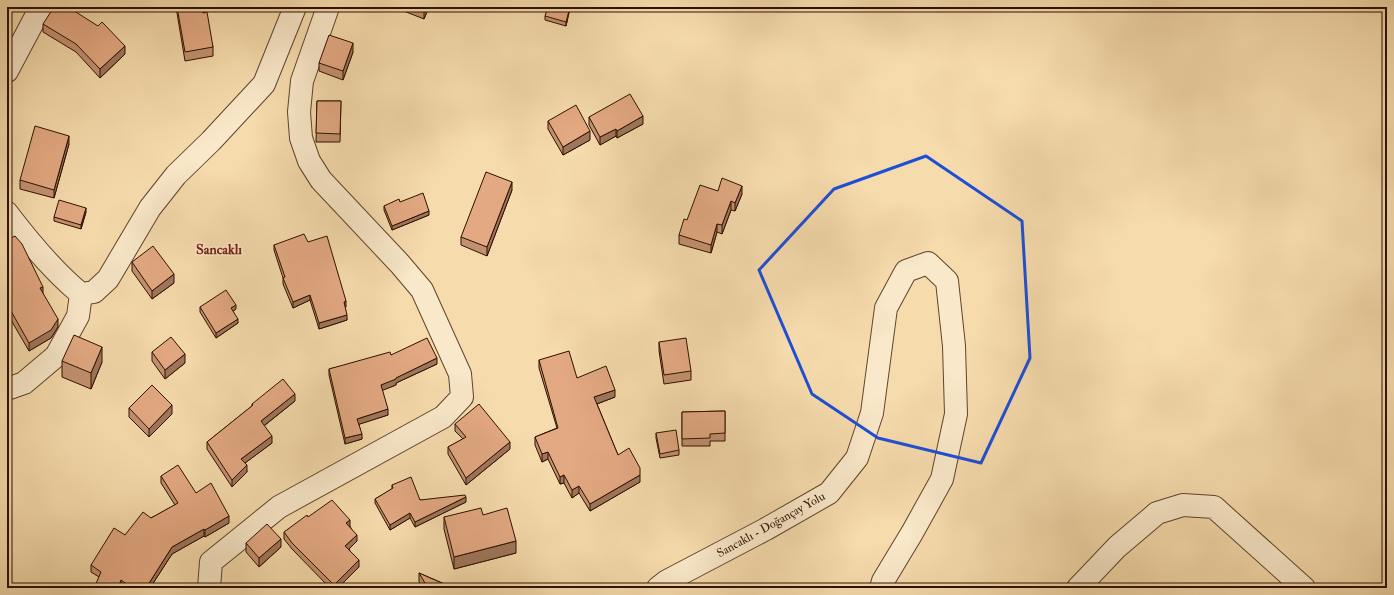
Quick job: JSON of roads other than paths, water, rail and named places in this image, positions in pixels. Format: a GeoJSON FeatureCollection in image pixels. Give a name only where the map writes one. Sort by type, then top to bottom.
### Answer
{"type":"FeatureCollection","features":[{"type":"Feature","properties":{"kind":"street"},"geometry":{"type":"LineString","coordinates":[[7,71],[41,7]]}},
{"type":"Feature","properties":{"kind":"street"},"geometry":{"type":"LineString","coordinates":[[81,294],[94,292],[108,279],[150,208],[176,175],[264,84],[294,7]]}},
{"type":"Feature","properties":{"kind":"street"},"geometry":{"type":"LineString","coordinates":[[209,588],[211,562],[279,507],[444,417],[462,397],[460,374],[422,290],[400,264],[320,180],[309,161],[301,138],[299,112],[302,81],[328,7]]}},
{"type":"Feature","properties":{"kind":"street"},"geometry":{"type":"LineString","coordinates":[[7,214],[19,230],[62,277],[81,294]]}},
{"type":"Feature","properties":{"kind":"street","name":"Sancaklı - Doğançay Yolu"},"geometry":{"type":"LineString","coordinates":[[658,588],[667,581],[766,529],[829,493],[857,458],[872,413],[886,308],[906,271],[928,263],[947,281],[954,346],[956,414],[942,479],[912,533],[883,580],[880,588]]}},
{"type":"Feature","properties":{"kind":"street"},"geometry":{"type":"LineString","coordinates":[[7,389],[24,384],[56,356],[78,316],[81,294]]}},
{"type":"Feature","properties":{"kind":"street"},"geometry":{"type":"LineString","coordinates":[[1078,588],[1117,547],[1157,514],[1183,504],[1214,507],[1304,588]]}},
{"type":"Feature","properties":{"kind":"district","name":"Sancaklı"},"geometry":{"type":"Point","coordinates":[219,249]}}]}
